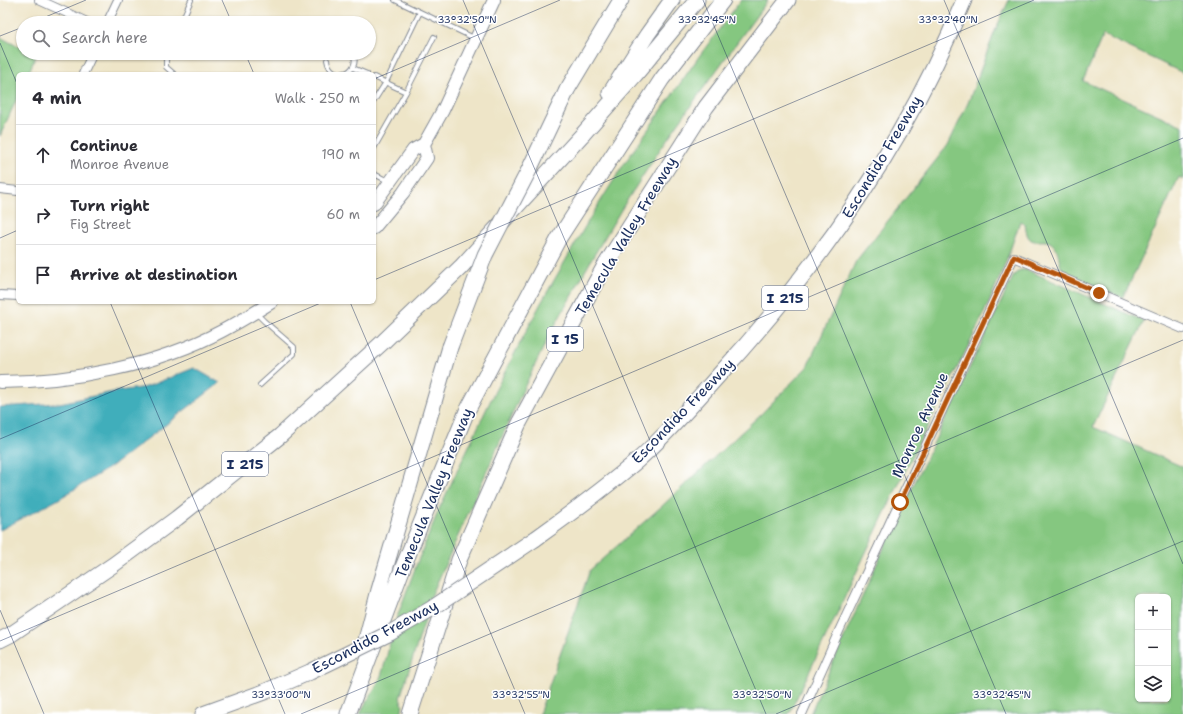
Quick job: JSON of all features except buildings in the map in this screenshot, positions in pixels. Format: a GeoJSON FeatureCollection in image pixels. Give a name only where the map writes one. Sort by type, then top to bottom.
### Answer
{"type":"FeatureCollection","features":[{"type":"Feature","properties":{"kind":"highway"},"geometry":{"type":"LineString","coordinates":[[347,714],[379,590],[450,347],[485,255],[528,172],[567,90],[622,0]]}},
{"type":"Feature","properties":{"kind":"highway"},"geometry":{"type":"LineString","coordinates":[[583,134],[672,0]]}},
{"type":"Feature","properties":{"kind":"highway"},"geometry":{"type":"LineString","coordinates":[[583,134],[635,75],[697,0]]}},
{"type":"Feature","properties":{"kind":"highway","name":"Temecula Valley Freeway"},"geometry":{"type":"LineString","coordinates":[[347,714],[403,567],[467,411],[560,238],[662,79],[723,0]]}},
{"type":"Feature","properties":{"kind":"highway","name":"Temecula Valley Freeway"},"geometry":{"type":"LineString","coordinates":[[410,714],[460,560],[518,425],[604,266],[706,107],[788,0]]}},
{"type":"Feature","properties":{"kind":"highway","name":"Escondido Freeway"},"geometry":{"type":"LineString","coordinates":[[203,714],[264,692],[310,672],[390,633],[424,613],[535,539],[639,459],[675,424],[772,315],[823,248],[865,188],[922,90],[964,0]]}},
{"type":"Feature","properties":{"kind":"highway","name":"I 215"},"geometry":{"type":"LineString","coordinates":[[3,638],[113,565],[177,518],[280,436],[383,342],[461,267],[583,134]]}},
{"type":"Feature","properties":{"kind":"main road"},"geometry":{"type":"LineString","coordinates":[[376,201],[413,150],[424,144],[444,110],[494,0]]}},
{"type":"Feature","properties":{"kind":"main road"},"geometry":{"type":"LineString","coordinates":[[376,226],[404,193],[427,158],[424,144]]}},
{"type":"Feature","properties":{"kind":"main road"},"geometry":{"type":"LineString","coordinates":[[376,214],[389,199],[392,192],[391,182]]}},
{"type":"Feature","properties":{"kind":"main road"},"geometry":{"type":"LineString","coordinates":[[0,382],[72,377],[149,360],[221,332],[269,304]]}},
{"type":"Feature","properties":{"kind":"street"},"geometry":{"type":"LineString","coordinates":[[39,0],[74,16]]}},
{"type":"Feature","properties":{"kind":"street"},"geometry":{"type":"LineString","coordinates":[[110,16],[118,0]]}},
{"type":"Feature","properties":{"kind":"street"},"geometry":{"type":"LineString","coordinates":[[84,72],[90,60]]}},
{"type":"Feature","properties":{"kind":"street"},"geometry":{"type":"LineString","coordinates":[[0,189],[16,191]]}},
{"type":"Feature","properties":{"kind":"street","name":"Monroe Avenue"},"geometry":{"type":"LineString","coordinates":[[802,714],[842,624],[1014,256],[1183,329]]}},
{"type":"Feature","properties":{"kind":"street"},"geometry":{"type":"LineString","coordinates":[[0,295],[16,296]]}},
{"type":"Feature","properties":{"kind":"lane"},"geometry":{"type":"LineString","coordinates":[[184,16],[191,0]]}},
{"type":"Feature","properties":{"kind":"lane"},"geometry":{"type":"LineString","coordinates":[[395,0],[476,40]]}},
{"type":"Feature","properties":{"kind":"lane"},"geometry":{"type":"LineString","coordinates":[[376,98],[386,82],[420,12]]}},
{"type":"Feature","properties":{"kind":"lane"},"geometry":{"type":"LineString","coordinates":[[376,144],[406,92],[434,37]]}},
{"type":"Feature","properties":{"kind":"lane"},"geometry":{"type":"LineString","coordinates":[[166,60],[166,67],[172,72]]}},
{"type":"Feature","properties":{"kind":"lane"},"geometry":{"type":"LineString","coordinates":[[327,60],[330,68],[336,72]]}},
{"type":"Feature","properties":{"kind":"lane"},"geometry":{"type":"LineString","coordinates":[[347,72],[352,68],[355,60]]}},
{"type":"Feature","properties":{"kind":"lane"},"geometry":{"type":"LineString","coordinates":[[352,68],[362,72]]}},
{"type":"Feature","properties":{"kind":"lane"},"geometry":{"type":"LineString","coordinates":[[376,78],[406,92]]}},
{"type":"Feature","properties":{"kind":"lane"},"geometry":{"type":"LineString","coordinates":[[376,175],[391,182]]}},
{"type":"Feature","properties":{"kind":"lane"},"geometry":{"type":"LineString","coordinates":[[256,312],[264,321],[294,347],[294,354],[260,384]]}},
{"type":"Feature","properties":{"kind":"green space"},"geometry":{"type":"Polygon","coordinates":[[[741,0],[768,0],[661,148],[624,205],[548,338],[522,392],[426,608],[393,628],[440,507],[495,391],[541,303],[590,218],[624,164],[700,55],[741,0]]]}},
{"type":"Feature","properties":{"kind":"green space"},"geometry":{"type":"Polygon","coordinates":[[[1009,0],[1183,0],[1183,73],[1103,35],[1083,81],[1183,126],[1183,179],[1179,177],[1123,298],[1068,275],[1061,268],[1057,249],[1051,243],[1046,241],[1033,241],[1029,238],[1025,224],[1020,221],[1010,251],[986,309],[916,449],[789,714],[539,714],[590,570],[662,506],[761,414],[807,367],[856,261],[948,145],[968,103],[995,31],[1009,0]]]}},
{"type":"Feature","properties":{"kind":"green space"},"geometry":{"type":"Polygon","coordinates":[[[0,37],[16,45],[16,60],[34,60],[29,72],[16,72],[16,100],[0,136],[0,37]]]}},
{"type":"Feature","properties":{"kind":"green space"},"geometry":{"type":"Polygon","coordinates":[[[1020,270],[1027,270],[1144,321],[1093,427],[1183,467],[1183,714],[810,714],[891,532],[1014,275],[1020,270]]]}},
{"type":"Feature","properties":{"kind":"green space"},"geometry":{"type":"Polygon","coordinates":[[[427,614],[400,698],[403,705],[401,714],[360,714],[379,681],[392,636],[427,614]]]}},
{"type":"Feature","properties":{"kind":"water"},"geometry":{"type":"Polygon","coordinates":[[[194,368],[220,383],[112,466],[57,500],[0,530],[0,407],[60,403],[146,387],[194,368]]]}},
{"type":"Feature","properties":{"kind":"route"},"geometry":{"type":"LineString","coordinates":[[900,502],[1014,256],[1099,293]]}}]}
